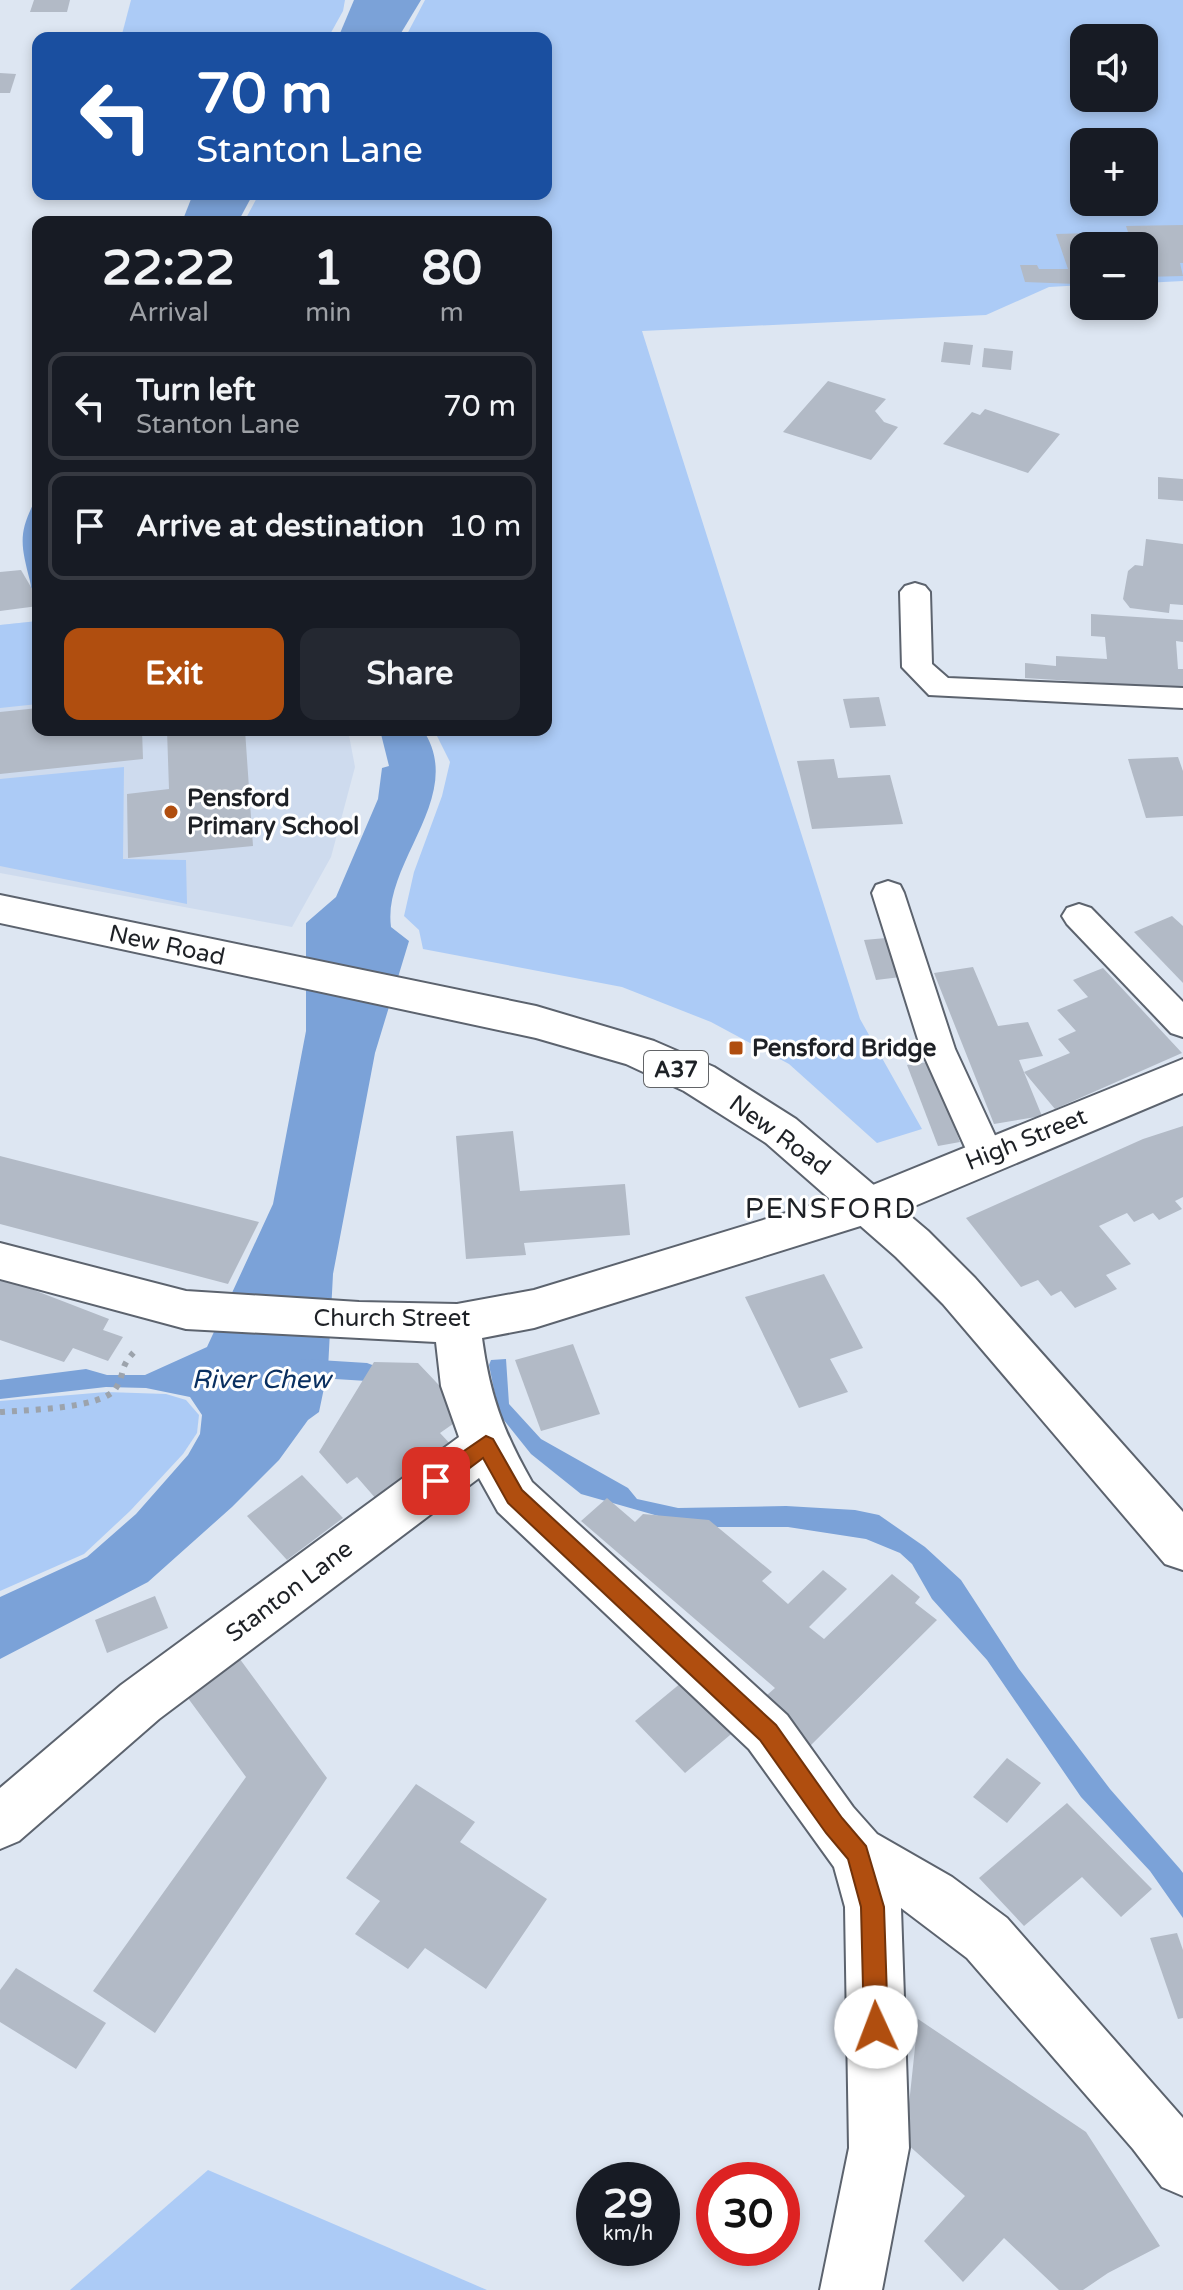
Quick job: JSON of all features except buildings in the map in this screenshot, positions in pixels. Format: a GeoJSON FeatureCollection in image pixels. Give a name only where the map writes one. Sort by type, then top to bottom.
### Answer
{"type":"FeatureCollection","features":[{"type":"Feature","properties":{"kind":"main road","name":"New Road"},"geometry":{"type":"LineString","coordinates":[[0,909],[449,1002],[594,1038],[639,1052],[699,1079],[781,1131],[870,1205],[959,1291],[1183,1548]]}},
{"type":"Feature","properties":{"kind":"main road","name":"High Street"},"geometry":{"type":"LineString","coordinates":[[870,1205],[1183,1075]]}},
{"type":"Feature","properties":{"kind":"main road","name":"Church Street"},"geometry":{"type":"LineString","coordinates":[[0,1261],[186,1310],[359,1321],[457,1323],[534,1309],[870,1205]]}},
{"type":"Feature","properties":{"kind":"main road"},"geometry":{"type":"LineString","coordinates":[[457,1323],[465,1386],[486,1445],[515,1497],[768,1732],[834,1825],[858,1853],[932,1896],[987,1938],[1154,2128],[1183,2166]]}},
{"type":"Feature","properties":{"kind":"main road","name":"Stanton Lane"},"geometry":{"type":"LineString","coordinates":[[0,1823],[140,1702],[486,1445]]}},
{"type":"Feature","properties":{"kind":"main road"},"geometry":{"type":"LineString","coordinates":[[851,2290],[879,2148],[873,1907],[858,1853]]}},
{"type":"Feature","properties":{"kind":"lane"},"geometry":{"type":"LineString","coordinates":[[915,592],[917,667],[940,688],[1183,698]]}},
{"type":"Feature","properties":{"kind":"lane"},"geometry":{"type":"LineString","coordinates":[[888,893],[938,1049],[986,1155]]}},
{"type":"Feature","properties":{"kind":"lane"},"geometry":{"type":"LineString","coordinates":[[1079,916],[1183,1024]]}},
{"type":"Feature","properties":{"kind":"path"},"geometry":{"type":"LineString","coordinates":[[0,1412],[81,1404],[107,1396],[116,1388],[123,1363]]}},
{"type":"Feature","properties":{"kind":"shaded area"},"geometry":{"type":"Polygon","coordinates":[[[131,0],[345,0],[343,11],[331,32],[123,32],[131,0]]]}},
{"type":"Feature","properties":{"kind":"shaded area"},"geometry":{"type":"Polygon","coordinates":[[[425,0],[1183,0],[1183,281],[1158,282],[1158,232],[1070,232],[1070,286],[1049,287],[986,315],[642,331],[860,1019],[922,1129],[877,1143],[789,1064],[711,1022],[622,987],[423,949],[419,930],[404,916],[414,872],[442,796],[450,762],[437,736],[552,736],[552,216],[247,216],[256,200],[552,200],[552,32],[408,32],[425,0]]]}},
{"type":"Feature","properties":{"kind":"shaded area","name":"Pensford Primary School"},"geometry":{"type":"Polygon","coordinates":[[[32,622],[32,736],[349,736],[355,767],[331,857],[292,927],[0,873],[0,625],[32,622]]]}},
{"type":"Feature","properties":{"kind":"shaded area"},"geometry":{"type":"Polygon","coordinates":[[[32,622],[32,705],[0,708],[0,625],[32,622]]]}},
{"type":"Feature","properties":{"kind":"shaded area"},"geometry":{"type":"Polygon","coordinates":[[[124,767],[123,859],[186,860],[187,904],[0,866],[0,779],[124,767]]]}},
{"type":"Feature","properties":{"kind":"shaded area"},"geometry":{"type":"Polygon","coordinates":[[[106,1392],[166,1394],[186,1400],[199,1415],[197,1433],[183,1454],[130,1511],[84,1554],[0,1591],[0,1401],[106,1392]]]}},
{"type":"Feature","properties":{"kind":"shaded area"},"geometry":{"type":"Polygon","coordinates":[[[208,2170],[487,2290],[70,2290],[208,2170]]]}},
{"type":"Feature","properties":{"kind":"water"},"geometry":{"type":"Polygon","coordinates":[[[354,0],[421,0],[402,32],[341,32],[354,0]]]}},
{"type":"Feature","properties":{"kind":"water"},"geometry":{"type":"Polygon","coordinates":[[[191,200],[250,200],[241,216],[184,216],[191,200]]]}},
{"type":"Feature","properties":{"kind":"water"},"geometry":{"type":"Polygon","coordinates":[[[32,508],[32,593],[24,556],[23,537],[32,508]]]}},
{"type":"Feature","properties":{"kind":"water","name":"River Chew"},"geometry":{"type":"Polygon","coordinates":[[[382,736],[426,736],[434,755],[435,779],[430,804],[398,878],[392,903],[391,927],[409,941],[375,1053],[333,1274],[328,1369],[319,1412],[308,1420],[279,1460],[232,1507],[148,1582],[0,1659],[0,1597],[87,1557],[136,1514],[188,1455],[200,1434],[202,1415],[190,1397],[146,1388],[106,1387],[0,1399],[0,1380],[86,1369],[107,1375],[145,1375],[207,1347],[273,1204],[306,1031],[306,923],[336,897],[378,799],[382,768],[389,766],[382,736]]]}},
{"type":"Feature","properties":{"kind":"water"},"geometry":{"type":"Polygon","coordinates":[[[506,1359],[509,1404],[541,1439],[628,1488],[637,1499],[678,1508],[786,1506],[855,1510],[879,1515],[925,1547],[961,1580],[1019,1669],[1110,1789],[1183,1873],[1183,1918],[1150,1871],[1081,1797],[987,1660],[932,1599],[912,1564],[900,1553],[866,1539],[788,1527],[697,1527],[581,1494],[531,1454],[499,1414],[489,1365],[491,1360],[506,1359]]]}},
{"type":"Feature","properties":{"kind":"waterway"},"geometry":{"type":"LineString","coordinates":[[303,1368],[367,1372]]}},
{"type":"Feature","properties":{"kind":"place","name":"Pensford Primary School"},"geometry":{"type":"Point","coordinates":[171,812]}},
{"type":"Feature","properties":{"kind":"place","name":"Pensford Bridge"},"geometry":{"type":"Point","coordinates":[736,1048]}},
{"type":"Feature","properties":{"kind":"district","name":"PENSFORD"},"geometry":{"type":"Point","coordinates":[831,1208]}},
{"type":"Feature","properties":{"kind":"route"},"geometry":{"type":"LineString","coordinates":[[436,1481],[486,1445],[515,1497],[768,1732],[834,1825],[858,1853],[873,1907],[876,2027]]}}]}
